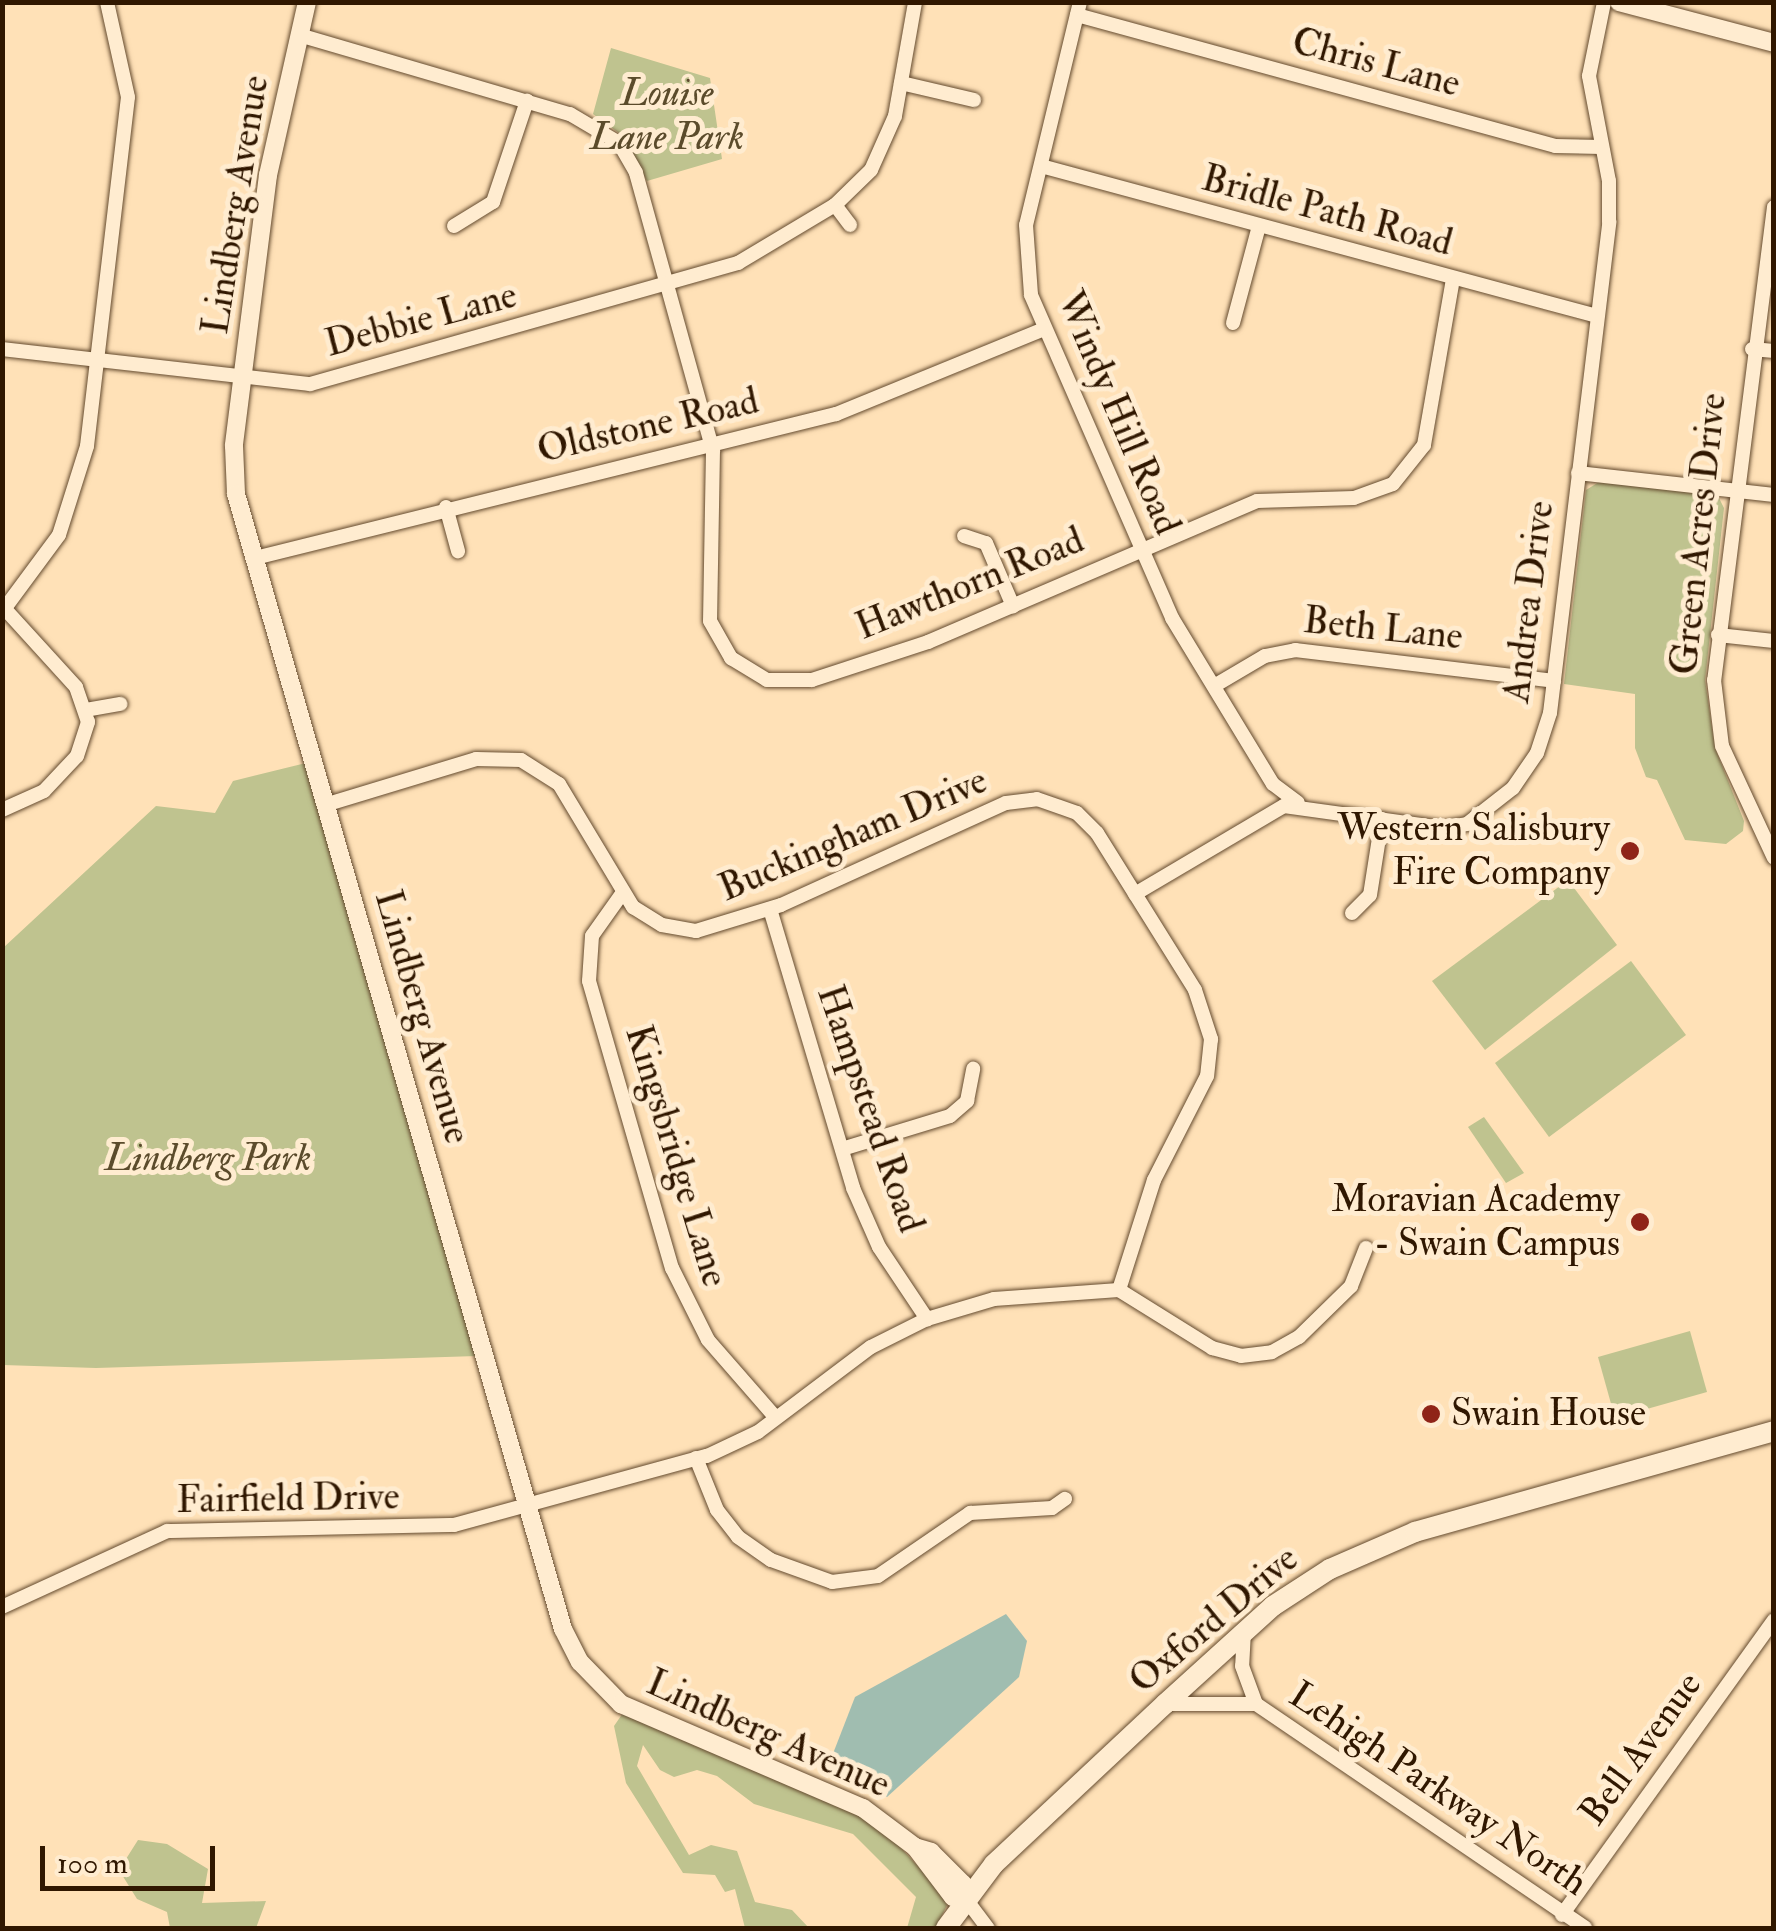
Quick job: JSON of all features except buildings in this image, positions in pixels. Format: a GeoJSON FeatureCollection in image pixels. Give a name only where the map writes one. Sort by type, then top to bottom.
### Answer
{"type":"FeatureCollection","features":[{"type":"Feature","properties":{"kind":"main road","name":"Oxford Drive"},"geometry":{"type":"LineString","coordinates":[[946,1928],[965,1898],[1165,1704],[1244,1631],[1304,1584],[1386,1542],[1774,1431]]}},
{"type":"Feature","properties":{"kind":"street"},"geometry":{"type":"LineString","coordinates":[[2,810],[36,797],[77,756],[86,710],[76,687],[4,611],[44,562],[72,508],[98,359],[128,97],[107,2]]}},
{"type":"Feature","properties":{"kind":"street","name":"Lindberg Avenue"},"geometry":{"type":"LineString","coordinates":[[307,2],[270,162],[234,474],[563,1629],[599,1685],[640,1716],[863,1808],[915,1846],[931,1852],[964,1884],[965,1898],[988,1928]]}},
{"type":"Feature","properties":{"kind":"street","name":"Debbie Lane"},"geometry":{"type":"LineString","coordinates":[[2,349],[242,379],[327,381],[738,264],[835,205],[882,153],[915,2]]}},
{"type":"Feature","properties":{"kind":"street","name":"Andrea Drive"},"geometry":{"type":"LineString","coordinates":[[1135,894],[1273,810],[1304,805],[1454,828],[1498,803],[1537,753],[1554,681],[1610,202],[1588,76],[1604,2]]}},
{"type":"Feature","properties":{"kind":"street"},"geometry":{"type":"LineString","coordinates":[[1619,2],[1774,43]]}},
{"type":"Feature","properties":{"kind":"street","name":"Chris Lane"},"geometry":{"type":"LineString","coordinates":[[1078,9],[1555,146],[1602,146]]}},
{"type":"Feature","properties":{"kind":"street","name":"Windy Hill Road"},"geometry":{"type":"LineString","coordinates":[[1078,9],[1041,166],[1024,263],[1044,329],[1140,550],[1273,784],[1304,805]]}},
{"type":"Feature","properties":{"kind":"street","name":"Hawthorn Road"},"geometry":{"type":"LineString","coordinates":[[299,35],[588,121],[618,143],[636,173],[712,450],[710,620],[722,648],[754,674],[784,682],[812,680],[1014,606],[1257,500],[1368,496],[1406,474],[1428,431],[1453,279]]}},
{"type":"Feature","properties":{"kind":"street"},"geometry":{"type":"LineString","coordinates":[[900,83],[974,100]]}},
{"type":"Feature","properties":{"kind":"street"},"geometry":{"type":"LineString","coordinates":[[454,226],[493,202],[527,102]]}},
{"type":"Feature","properties":{"kind":"street","name":"Bridle Path Road"},"geometry":{"type":"LineString","coordinates":[[1041,166],[1596,316]]}},
{"type":"Feature","properties":{"kind":"street"},"geometry":{"type":"LineString","coordinates":[[835,205],[850,226]]}},
{"type":"Feature","properties":{"kind":"street","name":"Green Acres Drive"},"geometry":{"type":"LineString","coordinates":[[1774,207],[1734,491],[1714,702],[1722,746],[1774,858]]}},
{"type":"Feature","properties":{"kind":"street"},"geometry":{"type":"LineString","coordinates":[[1233,324],[1259,226]]}},
{"type":"Feature","properties":{"kind":"street","name":"Oldstone Road"},"geometry":{"type":"LineString","coordinates":[[256,558],[446,507],[712,450],[864,405],[1044,329]]}},
{"type":"Feature","properties":{"kind":"street"},"geometry":{"type":"LineString","coordinates":[[1752,349],[1774,351]]}},
{"type":"Feature","properties":{"kind":"street"},"geometry":{"type":"LineString","coordinates":[[1578,473],[1774,495]]}},
{"type":"Feature","properties":{"kind":"street"},"geometry":{"type":"LineString","coordinates":[[446,507],[458,551]]}},
{"type":"Feature","properties":{"kind":"street"},"geometry":{"type":"LineString","coordinates":[[964,536],[986,543],[1014,606]]}},
{"type":"Feature","properties":{"kind":"street"},"geometry":{"type":"LineString","coordinates":[[1718,636],[1774,641]]}},
{"type":"Feature","properties":{"kind":"street","name":"Beth Lane"},"geometry":{"type":"LineString","coordinates":[[1214,686],[1265,656],[1295,650],[1554,681]]}},
{"type":"Feature","properties":{"kind":"street"},"geometry":{"type":"LineString","coordinates":[[86,710],[120,704]]}},
{"type":"Feature","properties":{"kind":"street","name":"Buckingham Drive"},"geometry":{"type":"LineString","coordinates":[[328,804],[476,759],[521,760],[559,784],[621,895],[647,917],[696,931],[770,910],[1023,799],[1064,806],[1088,822],[1202,1003],[1210,1058],[1200,1093],[1150,1190],[1119,1290]]}},
{"type":"Feature","properties":{"kind":"street"},"geometry":{"type":"LineString","coordinates":[[1352,913],[1370,895],[1382,819]]}},
{"type":"Feature","properties":{"kind":"street","name":"Kingsbridge Lane"},"geometry":{"type":"LineString","coordinates":[[621,895],[592,936],[589,981],[672,1268],[708,1340],[776,1418]]}},
{"type":"Feature","properties":{"kind":"street","name":"Hampstead Road"},"geometry":{"type":"LineString","coordinates":[[770,910],[842,1149],[879,1247],[927,1319]]}},
{"type":"Feature","properties":{"kind":"street"},"geometry":{"type":"LineString","coordinates":[[842,1149],[950,1116],[967,1100],[973,1070]]}},
{"type":"Feature","properties":{"kind":"street"},"geometry":{"type":"LineString","coordinates":[[1119,1290],[1212,1348],[1258,1355],[1298,1337],[1351,1286],[1366,1248]]}},
{"type":"Feature","properties":{"kind":"street","name":"Fairfield Drive"},"geometry":{"type":"LineString","coordinates":[[2,1607],[166,1532],[431,1528],[696,1458],[744,1441],[857,1355],[927,1319],[1017,1296],[1119,1290]]}},
{"type":"Feature","properties":{"kind":"street"},"geometry":{"type":"LineString","coordinates":[[696,1458],[717,1510],[738,1537],[771,1560],[832,1582],[878,1576],[970,1513],[1052,1508],[1065,1499]]}},
{"type":"Feature","properties":{"kind":"street","name":"Bell Avenue"},"geometry":{"type":"LineString","coordinates":[[1562,1915],[1774,1620]]}},
{"type":"Feature","properties":{"kind":"street","name":"Lehigh Parkway North"},"geometry":{"type":"LineString","coordinates":[[1244,1631],[1242,1666],[1256,1704]]}},
{"type":"Feature","properties":{"kind":"street","name":"Lehigh Parkway North"},"geometry":{"type":"LineString","coordinates":[[1165,1704],[1209,1699],[1256,1704],[1584,1928]]}},
{"type":"Feature","properties":{"kind":"green space","name":"Louise Lane Park"},"geometry":{"type":"Polygon","coordinates":[[[611,48],[710,78],[722,159],[647,181],[623,136],[593,114],[611,48]]]}},
{"type":"Feature","properties":{"kind":"green space"},"geometry":{"type":"Polygon","coordinates":[[[1599,482],[1704,494],[1719,498],[1724,508],[1705,680],[1715,748],[1744,821],[1743,831],[1726,844],[1685,840],[1657,780],[1646,777],[1635,748],[1635,694],[1564,684],[1586,490],[1599,482]]]}},
{"type":"Feature","properties":{"kind":"green space","name":"Lindberg Park"},"geometry":{"type":"Polygon","coordinates":[[[310,762],[477,1356],[96,1368],[3,1365],[3,948],[156,806],[215,813],[233,781],[310,762]]]}},
{"type":"Feature","properties":{"kind":"green space"},"geometry":{"type":"Polygon","coordinates":[[[1568,880],[1617,945],[1485,1050],[1432,981],[1568,880]]]}},
{"type":"Feature","properties":{"kind":"green space"},"geometry":{"type":"Polygon","coordinates":[[[1631,961],[1686,1035],[1549,1137],[1495,1063],[1631,961]]]}},
{"type":"Feature","properties":{"kind":"green space"},"geometry":{"type":"Polygon","coordinates":[[[1484,1117],[1524,1173],[1506,1183],[1468,1127],[1484,1117]]]}},
{"type":"Feature","properties":{"kind":"green space"},"geometry":{"type":"Polygon","coordinates":[[[1690,1331],[1707,1392],[1615,1418],[1598,1357],[1690,1331]]]}},
{"type":"Feature","properties":{"kind":"green space"},"geometry":{"type":"Polygon","coordinates":[[[623,1713],[877,1822],[937,1887],[947,1905],[936,1928],[907,1928],[916,1897],[853,1834],[754,1804],[717,1776],[697,1770],[674,1777],[660,1770],[643,1745],[637,1766],[689,1855],[711,1845],[737,1851],[755,1902],[792,1910],[809,1928],[745,1928],[735,1889],[725,1892],[715,1875],[683,1873],[626,1783],[614,1726],[623,1713]]]}},
{"type":"Feature","properties":{"kind":"green space"},"geometry":{"type":"Polygon","coordinates":[[[138,1840],[167,1844],[208,1869],[202,1903],[266,1901],[256,1928],[170,1928],[167,1912],[137,1899],[119,1870],[138,1840]]]}},
{"type":"Feature","properties":{"kind":"shaded area"},"geometry":{"type":"Polygon","coordinates":[[[1006,1614],[1027,1641],[1019,1677],[887,1797],[827,1769],[855,1697],[1006,1614]]]}},
{"type":"Feature","properties":{"kind":"place","name":"Western Salisbury Fire Company"},"geometry":{"type":"Point","coordinates":[1630,851]}},
{"type":"Feature","properties":{"kind":"place","name":"Moravian Academy - Swain Campus"},"geometry":{"type":"Point","coordinates":[1640,1222]}},
{"type":"Feature","properties":{"kind":"place","name":"Swain House"},"geometry":{"type":"Point","coordinates":[1431,1414]}}]}
